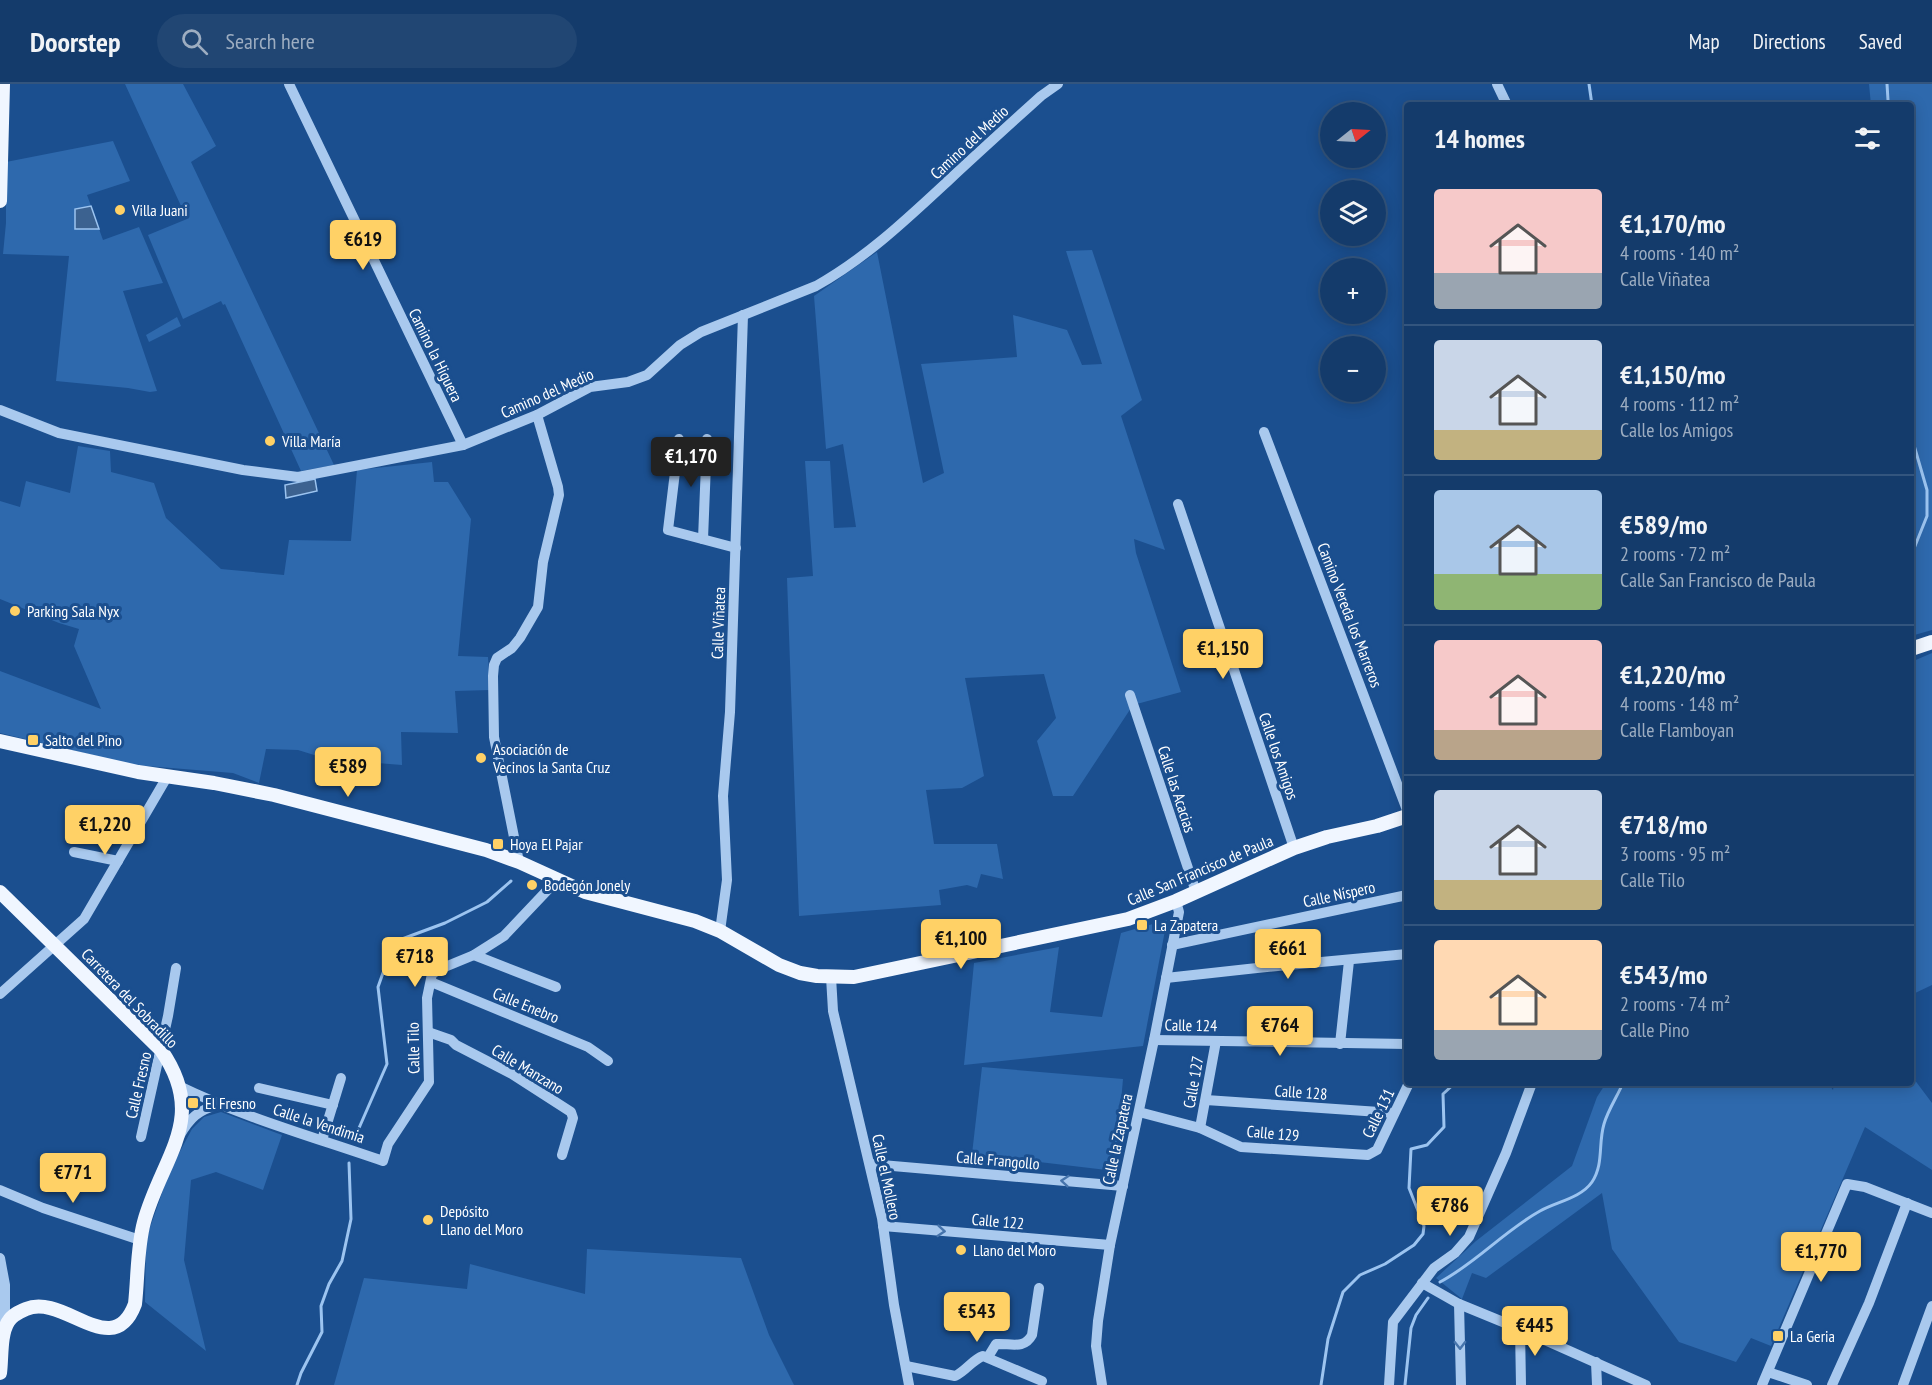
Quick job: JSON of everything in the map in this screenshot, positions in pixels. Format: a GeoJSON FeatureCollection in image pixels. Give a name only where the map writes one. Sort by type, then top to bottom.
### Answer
{"type":"FeatureCollection","features":[{"type":"Feature","properties":{"kind":"main road"},"geometry":{"type":"LineString","coordinates":[[0,201],[3,84]]}},
{"type":"Feature","properties":{"kind":"main road"},"geometry":{"type":"LineString","coordinates":[[1914,648],[1932,642]]}},
{"type":"Feature","properties":{"kind":"main road","name":"Calle San Francisco de Paula"},"geometry":{"type":"LineString","coordinates":[[0,741],[138,772],[214,783],[274,795],[486,850],[519,862],[585,892],[669,913],[720,932],[779,965],[808,975],[831,977],[854,977],[1128,919],[1176,901],[1294,848],[1404,817]]}},
{"type":"Feature","properties":{"kind":"main road","name":"Carretera del Sobradillo"},"geometry":{"type":"LineString","coordinates":[[0,892],[161,1050],[179,1086],[183,1108],[178,1138],[145,1219],[140,1240],[135,1304],[127,1321],[114,1328],[100,1327],[42,1305],[32,1306],[18,1312],[5,1329]]}},
{"type":"Feature","properties":{"kind":"main road"},"geometry":{"type":"LineString","coordinates":[[0,1373],[5,1329]]}},
{"type":"Feature","properties":{"kind":"street","name":"Camino la Higuera"},"geometry":{"type":"LineString","coordinates":[[290,84],[463,445]]}},
{"type":"Feature","properties":{"kind":"street","name":"Camino del Medio"},"geometry":{"type":"LineString","coordinates":[[0,410],[58,433],[288,477],[463,445],[537,415],[590,387],[628,382],[647,375],[689,339],[816,286],[857,260],[907,219],[1041,96],[1058,84]]}},
{"type":"Feature","properties":{"kind":"street"},"geometry":{"type":"LineString","coordinates":[[1497,84],[1506,102]]}},
{"type":"Feature","properties":{"kind":"street","name":"Calle Viñatea"},"geometry":{"type":"LineString","coordinates":[[720,932],[728,880],[723,796],[729,740],[743,315]]}},
{"type":"Feature","properties":{"kind":"street"},"geometry":{"type":"LineString","coordinates":[[519,862],[507,812],[494,737],[493,676],[497,658],[512,648],[538,607],[543,562],[559,495],[537,415]]}},
{"type":"Feature","properties":{"kind":"street","name":"Camino Vereda los Marreros"},"geometry":{"type":"LineString","coordinates":[[1264,432],[1404,802]]}},
{"type":"Feature","properties":{"kind":"street"},"geometry":{"type":"LineString","coordinates":[[679,439],[668,530],[736,548]]}},
{"type":"Feature","properties":{"kind":"street"},"geometry":{"type":"LineString","coordinates":[[703,539],[707,439]]}},
{"type":"Feature","properties":{"kind":"street","name":"Calle los Amigos"},"geometry":{"type":"LineString","coordinates":[[1178,504],[1294,848]]}},
{"type":"Feature","properties":{"kind":"street","name":"Calle las Acacias"},"geometry":{"type":"LineString","coordinates":[[1130,695],[1196,892]]}},
{"type":"Feature","properties":{"kind":"street"},"geometry":{"type":"LineString","coordinates":[[0,994],[84,919],[167,777]]}},
{"type":"Feature","properties":{"kind":"street"},"geometry":{"type":"LineString","coordinates":[[74,852],[118,861]]}},
{"type":"Feature","properties":{"kind":"street"},"geometry":{"type":"LineString","coordinates":[[430,982],[432,974],[474,955],[509,932],[557,880]]}},
{"type":"Feature","properties":{"kind":"street","name":"Calle Níspero"},"geometry":{"type":"LineString","coordinates":[[1172,945],[1404,896]]}},
{"type":"Feature","properties":{"kind":"street","name":"Calle la Zapatera"},"geometry":{"type":"LineString","coordinates":[[1102,1385],[1096,1346],[1098,1321],[1110,1245],[1179,912],[1176,901]]}},
{"type":"Feature","properties":{"kind":"street"},"geometry":{"type":"LineString","coordinates":[[1166,978],[1404,954]]}},
{"type":"Feature","properties":{"kind":"street"},"geometry":{"type":"LineString","coordinates":[[474,955],[555,987]]}},
{"type":"Feature","properties":{"kind":"street"},"geometry":{"type":"LineString","coordinates":[[1340,1044],[1349,961]]}},
{"type":"Feature","properties":{"kind":"street","name":"Calle Fresno"},"geometry":{"type":"LineString","coordinates":[[141,1137],[161,1050],[176,968]]}},
{"type":"Feature","properties":{"kind":"street","name":"Calle el Mollero"},"geometry":{"type":"LineString","coordinates":[[831,977],[833,1011],[883,1226],[894,1305],[909,1385]]}},
{"type":"Feature","properties":{"kind":"street","name":"Calle Tilo"},"geometry":{"type":"LineString","coordinates":[[383,1161],[388,1144],[429,1082],[427,998],[430,982]]}},
{"type":"Feature","properties":{"kind":"street","name":"Calle Enebro"},"geometry":{"type":"LineString","coordinates":[[430,982],[588,1047],[608,1061]]}},
{"type":"Feature","properties":{"kind":"street","name":"Calle Manzano"},"geometry":{"type":"LineString","coordinates":[[428,1032],[451,1040],[456,1045],[512,1074],[571,1112],[573,1118],[562,1155]]}},
{"type":"Feature","properties":{"kind":"street","name":"Calle 124"},"geometry":{"type":"LineString","coordinates":[[1154,1040],[1404,1044]]}},
{"type":"Feature","properties":{"kind":"street","name":"Calle 127"},"geometry":{"type":"LineString","coordinates":[[1200,1128],[1216,1041]]}},
{"type":"Feature","properties":{"kind":"street"},"geometry":{"type":"LineString","coordinates":[[322,1140],[340,1078]]}},
{"type":"Feature","properties":{"kind":"street","name":"Calle la Vendimia"},"geometry":{"type":"LineString","coordinates":[[179,1086],[218,1105],[383,1161]]}},
{"type":"Feature","properties":{"kind":"street","name":"Calle 131"},"geometry":{"type":"LineString","coordinates":[[1373,1154],[1408,1086]]}},
{"type":"Feature","properties":{"kind":"street"},"geometry":{"type":"LineString","coordinates":[[1389,1385],[1393,1322],[1434,1268],[1455,1253],[1469,1237],[1506,1153],[1531,1086]]}},
{"type":"Feature","properties":{"kind":"street"},"geometry":{"type":"LineString","coordinates":[[259,1088],[333,1105]]}},
{"type":"Feature","properties":{"kind":"street","name":"Calle 128"},"geometry":{"type":"LineString","coordinates":[[1206,1100],[1394,1113]]}},
{"type":"Feature","properties":{"kind":"street"},"geometry":{"type":"LineString","coordinates":[[178,1138],[190,1118],[197,1112],[218,1105]]}},
{"type":"Feature","properties":{"kind":"street","name":"Calle 129"},"geometry":{"type":"LineString","coordinates":[[1139,1112],[1200,1128],[1241,1147],[1373,1154]]}},
{"type":"Feature","properties":{"kind":"street","name":"Calle Frangollo"},"geometry":{"type":"LineString","coordinates":[[870,1164],[1123,1186]]}},
{"type":"Feature","properties":{"kind":"street"},"geometry":{"type":"LineString","coordinates":[[1762,1385],[1848,1184],[1865,1187],[1932,1213]]}},
{"type":"Feature","properties":{"kind":"street"},"geometry":{"type":"LineString","coordinates":[[0,1190],[43,1208],[140,1240]]}},
{"type":"Feature","properties":{"kind":"street"},"geometry":{"type":"LineString","coordinates":[[1832,1385],[1869,1303],[1907,1203]]}},
{"type":"Feature","properties":{"kind":"street","name":"Calle 122"},"geometry":{"type":"LineString","coordinates":[[883,1226],[1110,1245]]}},
{"type":"Feature","properties":{"kind":"street"},"geometry":{"type":"LineString","coordinates":[[0,1258],[5,1285],[5,1329]]}},
{"type":"Feature","properties":{"kind":"street"},"geometry":{"type":"LineString","coordinates":[[1422,1283],[1458,1304],[1646,1385]]}},
{"type":"Feature","properties":{"kind":"street"},"geometry":{"type":"LineString","coordinates":[[988,1358],[996,1344],[1020,1345],[1029,1340],[1032,1335],[1039,1288]]}},
{"type":"Feature","properties":{"kind":"street"},"geometry":{"type":"LineString","coordinates":[[1458,1304],[1461,1385]]}},
{"type":"Feature","properties":{"kind":"street"},"geometry":{"type":"LineString","coordinates":[[1903,1385],[1932,1306]]}},
{"type":"Feature","properties":{"kind":"street"},"geometry":{"type":"LineString","coordinates":[[1520,1329],[1521,1385]]}},
{"type":"Feature","properties":{"kind":"street"},"geometry":{"type":"LineString","coordinates":[[906,1366],[955,1376],[964,1371],[977,1358],[983,1356],[1042,1381]]}},
{"type":"Feature","properties":{"kind":"street"},"geometry":{"type":"LineString","coordinates":[[1596,1362],[1597,1385]]}},
{"type":"Feature","properties":{"kind":"street"},"geometry":{"type":"LineString","coordinates":[[1768,1372],[1807,1385]]}},
{"type":"Feature","properties":{"kind":"shaded area"},"geometry":{"type":"Polygon","coordinates":[[[125,84],[183,84],[216,146],[191,162],[334,465],[301,471],[225,304],[223,305],[221,301],[183,319],[148,235],[187,219],[125,84]]]}},
{"type":"Feature","properties":{"kind":"shaded area"},"geometry":{"type":"Polygon","coordinates":[[[1869,84],[1932,84],[1932,630],[1914,635],[1914,102],[1871,102],[1869,84]]]}},
{"type":"Feature","properties":{"kind":"shaded area"},"geometry":{"type":"Polygon","coordinates":[[[113,141],[130,181],[87,195],[91,206],[76,210],[76,229],[99,229],[103,240],[139,227],[163,283],[123,291],[157,391],[56,381],[69,256],[3,254],[6,223],[6,162],[113,141]]]}},
{"type":"Feature","properties":{"kind":"shaded area"},"geometry":{"type":"Polygon","coordinates":[[[91,206],[99,229],[75,229],[75,209],[91,206]]]}},
{"type":"Feature","properties":{"kind":"shaded area"},"geometry":{"type":"Polygon","coordinates":[[[1092,250],[1142,400],[1121,416],[1165,550],[1134,539],[1136,553],[1181,692],[1133,705],[1073,796],[1053,796],[1037,741],[1056,718],[1044,674],[965,678],[984,776],[962,788],[926,790],[934,844],[997,844],[1003,879],[981,874],[977,888],[967,885],[939,890],[941,905],[799,916],[787,578],[813,576],[805,461],[830,461],[834,528],[856,527],[843,444],[826,449],[814,296],[877,252],[923,483],[944,473],[921,364],[1017,357],[1013,315],[1067,330],[1082,365],[1102,364],[1066,251],[1092,250]]]}},
{"type":"Feature","properties":{"kind":"shaded area"},"geometry":{"type":"Polygon","coordinates":[[[177,317],[181,326],[149,342],[146,335],[177,317]]]}},
{"type":"Feature","properties":{"kind":"shaded area"},"geometry":{"type":"Polygon","coordinates":[[[78,446],[110,451],[111,472],[154,483],[166,518],[221,569],[284,575],[289,540],[351,541],[357,470],[432,462],[434,482],[448,482],[471,519],[458,656],[488,657],[490,690],[455,691],[458,733],[401,732],[402,765],[327,759],[298,750],[266,749],[259,783],[233,773],[134,765],[0,733],[0,671],[101,709],[74,646],[79,629],[0,599],[0,501],[20,507],[26,481],[70,493],[78,446]]]}},
{"type":"Feature","properties":{"kind":"shaded area"},"geometry":{"type":"Polygon","coordinates":[[[315,479],[317,491],[286,498],[285,485],[315,479]]]}},
{"type":"Feature","properties":{"kind":"shaded area"},"geometry":{"type":"Polygon","coordinates":[[[1932,653],[1932,985],[1914,994],[1914,661],[1932,653]]]}},
{"type":"Feature","properties":{"kind":"shaded area"},"geometry":{"type":"Polygon","coordinates":[[[1167,920],[1143,1046],[964,1065],[974,963],[1059,947],[1050,1012],[1102,1017],[1121,933],[1167,920]]]}},
{"type":"Feature","properties":{"kind":"shaded area"},"geometry":{"type":"Polygon","coordinates":[[[982,1067],[1123,1079],[1115,1171],[972,1154],[982,1067]]]}},
{"type":"Feature","properties":{"kind":"shaded area"},"geometry":{"type":"Polygon","coordinates":[[[1914,1079],[1932,1103],[1932,1170],[1865,1127],[1771,1346],[1751,1338],[1736,1362],[1679,1342],[1612,1249],[1602,1193],[1486,1278],[1472,1273],[1462,1299],[1436,1278],[1476,1241],[1572,1166],[1597,1097],[1604,1086],[1830,1086],[1833,1090],[1834,1086],[1914,1086],[1914,1079]]]}},
{"type":"Feature","properties":{"kind":"shaded area"},"geometry":{"type":"Polygon","coordinates":[[[221,1112],[282,1135],[263,1190],[216,1172],[191,1180],[184,1260],[206,1351],[145,1302],[146,1239],[170,1170],[192,1129],[204,1117],[221,1112]]]}},
{"type":"Feature","properties":{"kind":"shaded area"},"geometry":{"type":"Polygon","coordinates":[[[587,1249],[741,1258],[769,1335],[794,1385],[334,1385],[364,1278],[467,1289],[470,1264],[585,1294],[587,1249]]]}},
{"type":"Feature","properties":{"kind":"waterway"},"geometry":{"type":"LineString","coordinates":[[1589,84],[1592,102]]}},
{"type":"Feature","properties":{"kind":"waterway"},"geometry":{"type":"LineString","coordinates":[[1887,84],[1887,102]]}},
{"type":"Feature","properties":{"kind":"waterway"},"geometry":{"type":"LineString","coordinates":[[1914,445],[1927,490],[1927,516],[1914,548]]}},
{"type":"Feature","properties":{"kind":"waterway"},"geometry":{"type":"LineString","coordinates":[[359,1128],[387,1064],[378,987],[394,942],[445,923],[487,902],[511,881]]}},
{"type":"Feature","properties":{"kind":"waterway"},"geometry":{"type":"LineString","coordinates":[[1321,1385],[1328,1339],[1343,1292],[1360,1275],[1385,1264],[1414,1245],[1423,1234],[1424,1226],[1409,1188],[1411,1149],[1427,1145],[1444,1127],[1443,1094],[1452,1086]]}},
{"type":"Feature","properties":{"kind":"waterway"},"geometry":{"type":"LineString","coordinates":[[1440,1282],[1466,1266],[1527,1219],[1575,1196],[1592,1182],[1598,1168],[1602,1131],[1622,1086]]}},
{"type":"Feature","properties":{"kind":"waterway"},"geometry":{"type":"LineString","coordinates":[[297,1385],[322,1332],[321,1306],[329,1284],[342,1261],[351,1219],[349,1163]]}},
{"type":"Feature","properties":{"kind":"waterway"},"geometry":{"type":"LineString","coordinates":[[1405,1385],[1411,1328],[1416,1315],[1428,1298]]}},
{"type":"Feature","properties":{"kind":"place","name":"Villa Juani"},"geometry":{"type":"Point","coordinates":[120,210]}},
{"type":"Feature","properties":{"kind":"place","name":"Villa María"},"geometry":{"type":"Point","coordinates":[270,441]}},
{"type":"Feature","properties":{"kind":"place","name":"Parking Sala Nyx"},"geometry":{"type":"Point","coordinates":[15,611]}},
{"type":"Feature","properties":{"kind":"place","name":"Salto del Pino"},"geometry":{"type":"Point","coordinates":[33,740]}},
{"type":"Feature","properties":{"kind":"place","name":"Asociación de Vecinos la Santa Cruz"},"geometry":{"type":"Point","coordinates":[481,758]}},
{"type":"Feature","properties":{"kind":"place","name":"Hoya El Pajar"},"geometry":{"type":"Point","coordinates":[498,844]}},
{"type":"Feature","properties":{"kind":"place","name":"Bodegón Jonely"},"geometry":{"type":"Point","coordinates":[532,885]}},
{"type":"Feature","properties":{"kind":"place","name":"La Zapatera"},"geometry":{"type":"Point","coordinates":[1142,925]}},
{"type":"Feature","properties":{"kind":"place","name":"El Fresno"},"geometry":{"type":"Point","coordinates":[193,1103]}},
{"type":"Feature","properties":{"kind":"place","name":"Depósito Llano del Moro"},"geometry":{"type":"Point","coordinates":[428,1220]}},
{"type":"Feature","properties":{"kind":"place","name":"Llano del Moro"},"geometry":{"type":"Point","coordinates":[961,1250]}},
{"type":"Feature","properties":{"kind":"place","name":"La Geria"},"geometry":{"type":"Point","coordinates":[1778,1336]}}]}
